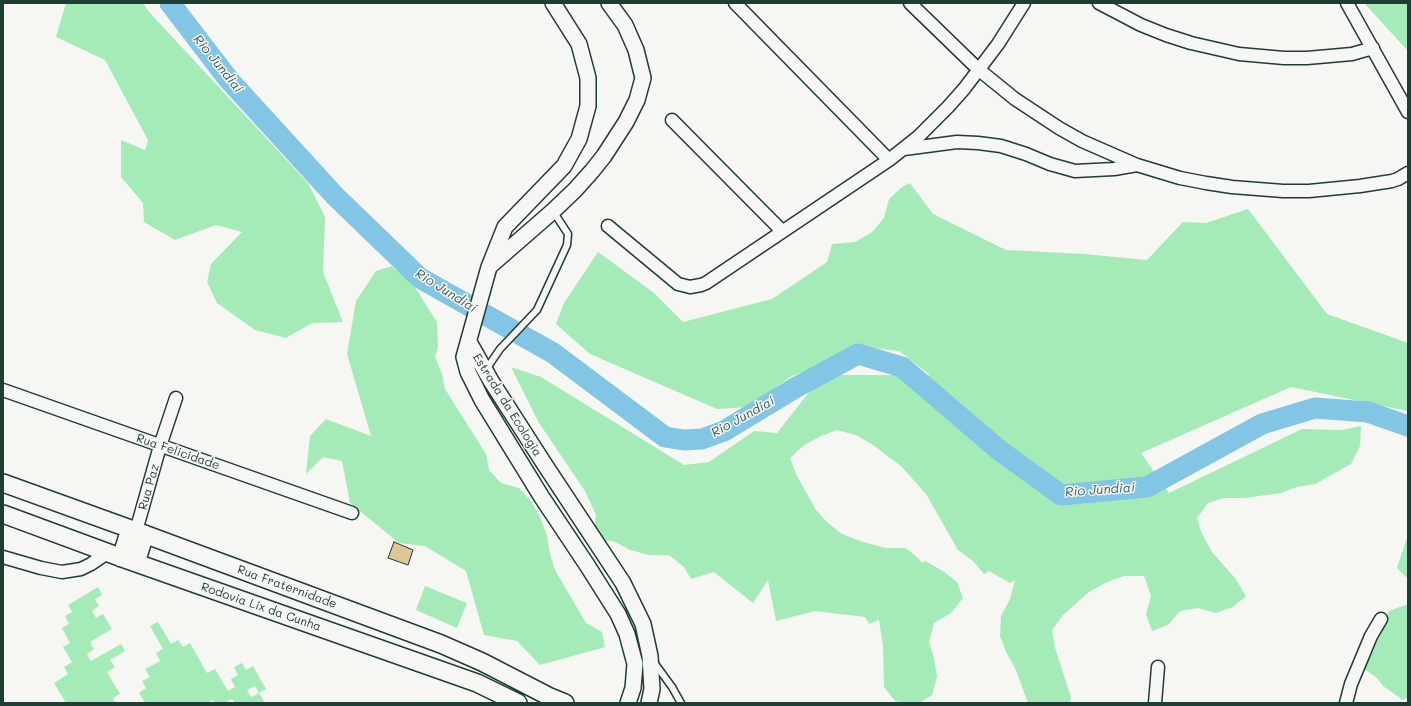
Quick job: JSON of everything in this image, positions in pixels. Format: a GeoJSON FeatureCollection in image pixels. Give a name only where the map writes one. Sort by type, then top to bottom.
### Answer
{"type":"FeatureCollection","features":[{"type":"Feature","properties":{"kind":"main road","name":"Rua Fraternidade"},"geometry":{"type":"LineString","coordinates":[[3,483],[441,644],[482,662],[548,696],[565,703]]}},
{"type":"Feature","properties":{"kind":"main road","name":"Rodovia Lix da Cunha"},"geometry":{"type":"LineString","coordinates":[[3,514],[121,558],[478,683],[518,703]]}},
{"type":"Feature","properties":{"kind":"main road"},"geometry":{"type":"LineString","coordinates":[[121,558],[137,531]]}},
{"type":"Feature","properties":{"kind":"street"},"geometry":{"type":"LineString","coordinates":[[489,267],[504,227],[564,166],[579,139],[588,106],[588,78],[579,44],[553,3]]}},
{"type":"Feature","properties":{"kind":"street"},"geometry":{"type":"LineString","coordinates":[[735,3],[889,160]]}},
{"type":"Feature","properties":{"kind":"street"},"geometry":{"type":"LineString","coordinates":[[910,3],[978,70],[1015,99],[1059,128],[1106,152],[1137,165],[1180,178],[1206,183],[1238,188],[1283,191],[1315,191],[1360,186],[1392,181],[1408,173]]}},
{"type":"Feature","properties":{"kind":"street"},"geometry":{"type":"LineString","coordinates":[[608,226],[678,284],[690,287],[706,283],[904,149],[932,124],[948,107],[998,44],[1024,3]]}},
{"type":"Feature","properties":{"kind":"street"},"geometry":{"type":"LineString","coordinates":[[1099,3],[1141,25],[1166,35],[1191,43],[1239,54],[1307,58],[1352,54],[1373,48]]}},
{"type":"Feature","properties":{"kind":"street"},"geometry":{"type":"LineString","coordinates":[[1347,3],[1408,112]]}},
{"type":"Feature","properties":{"kind":"street"},"geometry":{"type":"LineString","coordinates":[[489,267],[574,190],[604,156],[626,122],[637,100],[643,78],[632,39],[614,6]]}},
{"type":"Feature","properties":{"kind":"street"},"geometry":{"type":"LineString","coordinates":[[672,120],[782,231]]}},
{"type":"Feature","properties":{"kind":"street"},"geometry":{"type":"LineString","coordinates":[[904,149],[956,142],[978,143],[1002,146],[1050,164],[1075,171],[1114,169],[1137,165]]}},
{"type":"Feature","properties":{"kind":"street","name":"Estrada da Ecologia"},"geometry":{"type":"LineString","coordinates":[[489,267],[464,357],[468,372],[480,378],[545,465],[623,583],[643,624],[650,656],[652,689],[649,703]]}},
{"type":"Feature","properties":{"kind":"street","name":"Estrada da Ecologia"},"geometry":{"type":"LineString","coordinates":[[480,378],[482,400],[541,496],[618,614],[627,634],[635,664],[633,688],[628,703]]}},
{"type":"Feature","properties":{"kind":"street","name":"Rua Felicidade"},"geometry":{"type":"LineString","coordinates":[[3,390],[352,513]]}},
{"type":"Feature","properties":{"kind":"street","name":"Rua Paz"},"geometry":{"type":"LineString","coordinates":[[137,531],[160,446],[176,398]]}},
{"type":"Feature","properties":{"kind":"street"},"geometry":{"type":"LineString","coordinates":[[3,557],[41,568],[62,572],[80,569],[91,564],[121,558]]}},
{"type":"Feature","properties":{"kind":"street"},"geometry":{"type":"LineString","coordinates":[[1346,703],[1351,684],[1381,619]]}},
{"type":"Feature","properties":{"kind":"street"},"geometry":{"type":"LineString","coordinates":[[1155,703],[1158,667]]}},
{"type":"Feature","properties":{"kind":"lane"},"geometry":{"type":"LineString","coordinates":[[480,378],[500,349],[537,310],[567,245],[568,234],[553,210]]}},
{"type":"Feature","properties":{"kind":"lane"},"geometry":{"type":"LineString","coordinates":[[650,656],[672,687],[681,703]]}},
{"type":"Feature","properties":{"kind":"green space"},"geometry":{"type":"Polygon","coordinates":[[[66,3],[143,3],[149,12],[308,183],[325,217],[323,272],[343,322],[312,323],[286,338],[255,330],[217,303],[207,282],[211,264],[242,232],[216,225],[175,240],[144,222],[143,203],[121,177],[121,140],[145,150],[148,140],[105,60],[56,37],[66,3]]]}},
{"type":"Feature","properties":{"kind":"green space"},"geometry":{"type":"Polygon","coordinates":[[[1364,3],[1408,3],[1408,51],[1364,3]]]}},
{"type":"Feature","properties":{"kind":"green space"},"geometry":{"type":"Polygon","coordinates":[[[910,183],[933,214],[1006,250],[1084,254],[1147,260],[1183,222],[1206,223],[1248,209],[1327,314],[1408,343],[1408,411],[1291,387],[1141,453],[1169,493],[1302,429],[1342,430],[1361,426],[1360,446],[1351,464],[1315,484],[1297,487],[1281,493],[1244,498],[1224,498],[1208,503],[1197,518],[1202,534],[1212,552],[1235,578],[1246,596],[1233,607],[1216,613],[1198,608],[1180,611],[1168,625],[1152,631],[1146,614],[1151,596],[1144,576],[1124,576],[1107,582],[1089,592],[1063,615],[1052,630],[1055,648],[1071,697],[1070,703],[1028,703],[1016,670],[1006,652],[1000,636],[1001,616],[1010,599],[1015,580],[1010,583],[989,571],[984,574],[973,561],[958,550],[926,494],[902,467],[873,445],[856,435],[837,430],[821,436],[803,446],[790,458],[796,474],[816,510],[828,523],[842,534],[863,542],[886,548],[906,548],[922,563],[925,561],[943,571],[957,582],[963,598],[951,613],[934,623],[929,642],[934,658],[937,677],[932,695],[919,703],[895,701],[884,687],[883,645],[879,620],[869,624],[865,617],[815,611],[776,621],[768,580],[753,603],[714,572],[691,579],[684,567],[669,555],[649,555],[630,550],[613,541],[593,540],[596,515],[585,491],[539,423],[511,367],[541,377],[684,465],[709,462],[754,431],[777,433],[810,391],[839,375],[930,375],[899,351],[863,347],[790,377],[749,407],[717,409],[590,354],[556,324],[564,303],[598,252],[654,293],[683,322],[772,299],[827,262],[832,244],[855,242],[872,232],[884,218],[889,199],[902,187],[910,183]]]}},
{"type":"Feature","properties":{"kind":"green space"},"geometry":{"type":"Polygon","coordinates":[[[391,266],[411,281],[437,322],[438,347],[435,357],[442,374],[445,389],[486,454],[489,470],[501,483],[519,488],[531,501],[541,519],[547,536],[550,554],[555,570],[586,623],[602,632],[605,647],[540,665],[517,641],[484,635],[466,571],[425,546],[399,543],[350,503],[342,461],[323,457],[306,474],[310,436],[326,419],[371,436],[347,354],[356,301],[376,271],[391,266]]]}},
{"type":"Feature","properties":{"kind":"green space"},"geometry":{"type":"Polygon","coordinates":[[[1408,535],[1408,579],[1397,568],[1408,535]]]}},
{"type":"Feature","properties":{"kind":"green space"},"geometry":{"type":"Polygon","coordinates":[[[425,586],[467,603],[457,628],[416,610],[425,586]]]}},
{"type":"Feature","properties":{"kind":"green space"},"geometry":{"type":"Polygon","coordinates":[[[98,587],[102,595],[95,599],[99,606],[92,611],[96,618],[103,614],[112,629],[90,642],[94,649],[87,654],[91,661],[121,644],[125,651],[110,660],[115,667],[107,672],[120,694],[113,698],[115,703],[66,703],[54,683],[68,674],[64,667],[72,662],[63,647],[70,643],[62,628],[69,624],[65,616],[72,612],[68,605],[98,587]]]}},
{"type":"Feature","properties":{"kind":"green space"},"geometry":{"type":"Polygon","coordinates":[[[1408,604],[1408,697],[1403,700],[1383,686],[1377,678],[1364,669],[1373,652],[1389,611],[1408,604]]]}},
{"type":"Feature","properties":{"kind":"green space"},"geometry":{"type":"Polygon","coordinates":[[[158,622],[171,644],[178,640],[183,647],[190,643],[207,673],[215,669],[228,691],[235,687],[231,679],[238,675],[234,667],[242,663],[246,670],[253,666],[266,689],[259,693],[265,703],[235,703],[232,699],[224,703],[215,703],[213,700],[207,703],[145,703],[139,693],[146,688],[142,681],[150,677],[145,669],[160,661],[156,653],[163,649],[150,626],[158,622]],[[255,686],[247,690],[251,697],[259,693],[255,686]]]}},
{"type":"Feature","properties":{"kind":"building"},"geometry":{"type":"Polygon","coordinates":[[[394,542],[413,550],[408,565],[388,558],[394,542]]]}},
{"type":"Feature","properties":{"kind":"waterway","name":"Rio Jundiaí"},"geometry":{"type":"LineString","coordinates":[[170,3],[229,80],[335,196],[420,278],[553,353],[665,437],[684,440],[702,439],[724,431],[795,388],[858,354],[902,367],[999,450],[1061,495],[1147,487],[1262,424],[1315,408],[1368,412],[1408,426]]}}]}
